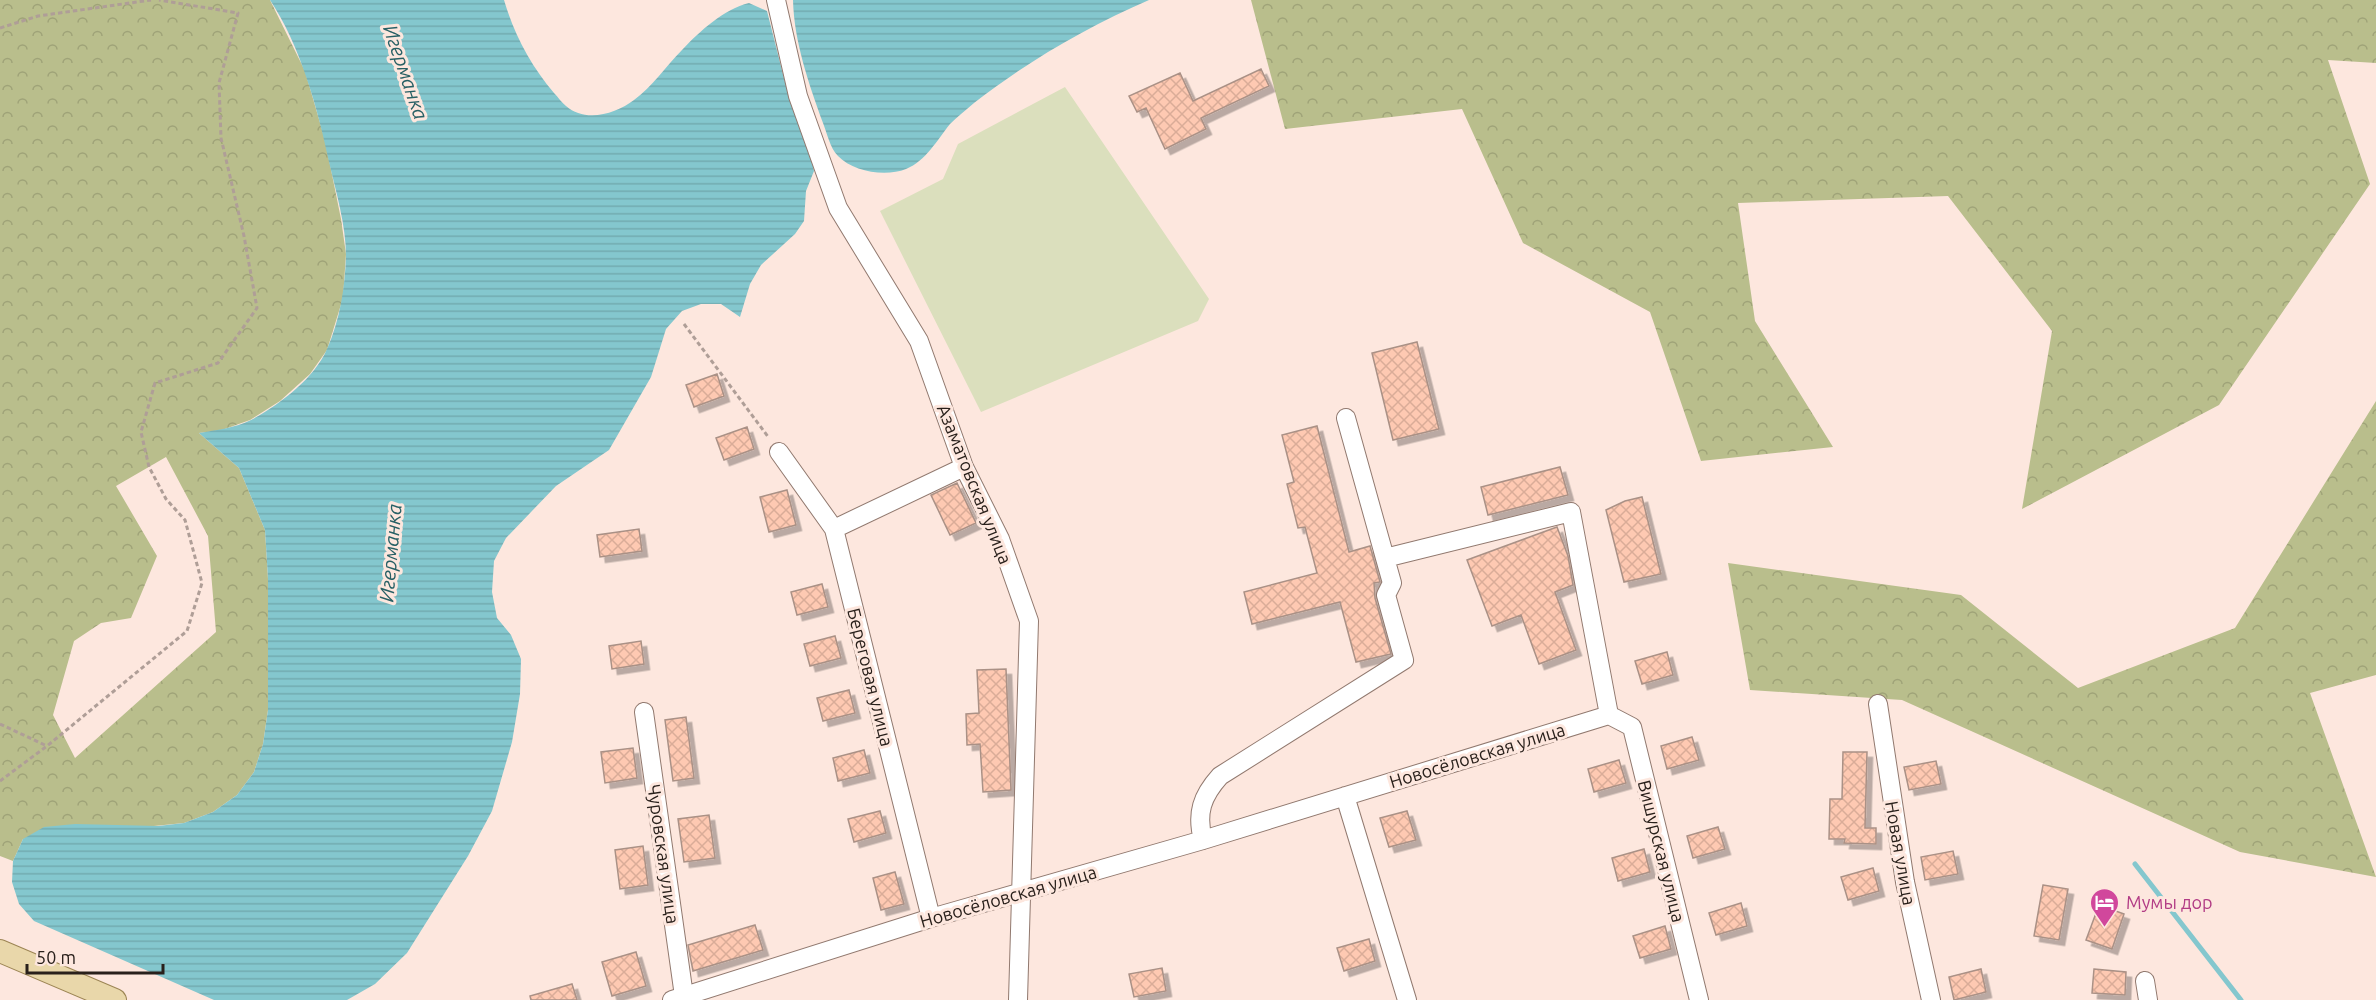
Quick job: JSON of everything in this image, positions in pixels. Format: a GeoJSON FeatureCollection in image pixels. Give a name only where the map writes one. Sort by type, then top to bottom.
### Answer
{"type":"FeatureCollection","features":[{"type":"Feature","properties":{"kind":"main road"},"geometry":{"type":"LineString","coordinates":[[0,951],[115,1000]]}},
{"type":"Feature","properties":{"kind":"street","name":"Азаматовская улица"},"geometry":{"type":"LineString","coordinates":[[776,0],[798,96],[838,208],[919,341],[964,467],[1000,539],[1029,621],[1018,1000]]}},
{"type":"Feature","properties":{"kind":"street"},"geometry":{"type":"LineString","coordinates":[[1203,840],[1199,823],[1206,792],[1220,776],[1404,660],[1386,595],[1392,583],[1346,418]]}},
{"type":"Feature","properties":{"kind":"street","name":"Береговая улица"},"geometry":{"type":"LineString","coordinates":[[779,452],[834,529],[931,918]]}},
{"type":"Feature","properties":{"kind":"street"},"geometry":{"type":"LineString","coordinates":[[834,529],[964,467]]}},
{"type":"Feature","properties":{"kind":"street"},"geometry":{"type":"LineString","coordinates":[[1385,558],[1571,512],[1609,715]]}},
{"type":"Feature","properties":{"kind":"street","name":"Новая улица"},"geometry":{"type":"LineString","coordinates":[[1878,704],[1905,882],[1931,1000]]}},
{"type":"Feature","properties":{"kind":"street","name":"Чуровская улица"},"geometry":{"type":"LineString","coordinates":[[644,712],[678,998]]}},
{"type":"Feature","properties":{"kind":"street","name":"Новосёловская улица"},"geometry":{"type":"LineString","coordinates":[[678,998],[931,918],[1203,840],[1609,715]]}},
{"type":"Feature","properties":{"kind":"street","name":"Вишурская улица"},"geometry":{"type":"LineString","coordinates":[[1609,715],[1632,726],[1699,1000]]}},
{"type":"Feature","properties":{"kind":"street"},"geometry":{"type":"LineString","coordinates":[[1344,796],[1407,1000]]}},
{"type":"Feature","properties":{"kind":"street"},"geometry":{"type":"LineString","coordinates":[[2145,981],[2148,1000]]}},
{"type":"Feature","properties":{"kind":"path"},"geometry":{"type":"LineString","coordinates":[[0,28],[38,16],[151,0]]}},
{"type":"Feature","properties":{"kind":"path"},"geometry":{"type":"LineString","coordinates":[[0,781],[47,746],[187,631],[202,583],[184,520],[166,499],[149,467],[141,432],[155,383],[218,363],[257,308],[244,236],[221,138],[219,83],[238,13],[159,0]]}},
{"type":"Feature","properties":{"kind":"path"},"geometry":{"type":"LineString","coordinates":[[684,324],[779,452]]}},
{"type":"Feature","properties":{"kind":"path"},"geometry":{"type":"LineString","coordinates":[[0,724],[47,746]]}},
{"type":"Feature","properties":{"kind":"green space"},"geometry":{"type":"Polygon","coordinates":[[[0,0],[270,0],[305,71],[325,140],[346,254],[343,298],[327,350],[310,374],[280,401],[250,420],[222,430],[199,433],[239,468],[265,530],[268,579],[268,710],[263,744],[254,772],[237,795],[213,812],[184,823],[23,839],[13,861],[0,856],[0,0]],[[166,457],[116,486],[157,556],[131,618],[101,623],[74,641],[53,715],[75,758],[216,632],[208,536],[166,457]]]}},
{"type":"Feature","properties":{"kind":"green space"},"geometry":{"type":"Polygon","coordinates":[[[1251,0],[2376,0],[2376,63],[2328,60],[2370,184],[2219,405],[2022,509],[2052,331],[1948,196],[1738,203],[1755,321],[1833,447],[1701,461],[1650,312],[1523,243],[1462,109],[1285,129],[1251,0]]]}},
{"type":"Feature","properties":{"kind":"green space"},"geometry":{"type":"Polygon","coordinates":[[[1065,87],[1209,299],[1198,321],[981,412],[880,211],[943,179],[958,144],[1065,87]]]}},
{"type":"Feature","properties":{"kind":"green space"},"geometry":{"type":"Polygon","coordinates":[[[2376,401],[2376,675],[2310,693],[2376,877],[2240,852],[1902,700],[1750,690],[1728,563],[1961,595],[2078,688],[2235,628],[2376,401]]]}},
{"type":"Feature","properties":{"kind":"water","name":"Игерманка"},"geometry":{"type":"Polygon","coordinates":[[[270,0],[504,0],[524,49],[546,83],[566,106],[582,114],[591,115],[610,113],[627,105],[647,89],[705,28],[722,15],[749,3],[767,11],[786,86],[809,146],[814,171],[806,191],[804,221],[795,234],[761,265],[750,284],[740,317],[721,304],[701,304],[682,311],[666,329],[651,377],[609,450],[556,486],[506,538],[494,561],[492,592],[497,618],[511,635],[521,659],[520,694],[512,742],[492,811],[468,856],[407,953],[375,984],[347,1000],[214,1000],[34,921],[19,904],[12,882],[13,861],[23,839],[44,827],[75,824],[158,826],[184,823],[213,812],[237,795],[254,772],[263,744],[268,710],[268,579],[265,530],[239,468],[199,433],[232,427],[251,420],[284,399],[314,371],[327,349],[335,327],[343,291],[346,256],[340,209],[325,142],[307,78],[281,18],[270,0]]]}},
{"type":"Feature","properties":{"kind":"water"},"geometry":{"type":"Polygon","coordinates":[[[793,0],[1149,0],[1058,46],[1015,73],[953,121],[936,143],[913,165],[898,171],[880,173],[852,166],[838,156],[833,149],[803,63],[796,31],[793,0]]]}},
{"type":"Feature","properties":{"kind":"building"},"geometry":{"type":"Polygon","coordinates":[[[1261,69],[1269,86],[1201,118],[1206,129],[1165,149],[1146,108],[1137,112],[1129,96],[1180,73],[1193,101],[1261,69]]]}},
{"type":"Feature","properties":{"kind":"building"},"geometry":{"type":"Polygon","coordinates":[[[1417,342],[1439,429],[1393,440],[1372,353],[1417,342]]]}},
{"type":"Feature","properties":{"kind":"building"},"geometry":{"type":"Polygon","coordinates":[[[717,374],[724,396],[694,407],[686,385],[717,374]]]}},
{"type":"Feature","properties":{"kind":"building"},"geometry":{"type":"Polygon","coordinates":[[[1317,426],[1349,552],[1370,546],[1380,582],[1374,583],[1375,598],[1391,654],[1356,662],[1340,602],[1252,624],[1244,592],[1317,573],[1305,527],[1298,528],[1287,484],[1294,482],[1282,435],[1317,426]]]}},
{"type":"Feature","properties":{"kind":"building"},"geometry":{"type":"Polygon","coordinates":[[[747,427],[754,449],[724,460],[716,438],[747,427]]]}},
{"type":"Feature","properties":{"kind":"building"},"geometry":{"type":"Polygon","coordinates":[[[1560,467],[1568,495],[1488,515],[1481,487],[1560,467]]]}},
{"type":"Feature","properties":{"kind":"building"},"geometry":{"type":"Polygon","coordinates":[[[957,483],[976,523],[950,535],[931,495],[957,483]]]}},
{"type":"Feature","properties":{"kind":"building"},"geometry":{"type":"Polygon","coordinates":[[[787,490],[796,525],[769,532],[760,497],[787,490]]]}},
{"type":"Feature","properties":{"kind":"building"},"geometry":{"type":"Polygon","coordinates":[[[1642,497],[1661,574],[1624,582],[1606,510],[1625,501],[1642,497]]]}},
{"type":"Feature","properties":{"kind":"building"},"geometry":{"type":"Polygon","coordinates":[[[1557,527],[1568,556],[1573,585],[1555,592],[1576,650],[1539,664],[1521,615],[1492,626],[1467,560],[1557,527]]]}},
{"type":"Feature","properties":{"kind":"building"},"geometry":{"type":"Polygon","coordinates":[[[639,529],[642,551],[600,557],[597,535],[639,529]]]}},
{"type":"Feature","properties":{"kind":"building"},"geometry":{"type":"Polygon","coordinates":[[[822,584],[828,607],[797,615],[791,592],[822,584]]]}},
{"type":"Feature","properties":{"kind":"building"},"geometry":{"type":"Polygon","coordinates":[[[835,636],[841,658],[810,666],[804,644],[835,636]]]}},
{"type":"Feature","properties":{"kind":"building"},"geometry":{"type":"Polygon","coordinates":[[[641,641],[644,664],[612,669],[609,646],[641,641]]]}},
{"type":"Feature","properties":{"kind":"building"},"geometry":{"type":"Polygon","coordinates":[[[1667,652],[1673,675],[1642,684],[1635,661],[1667,652]]]}},
{"type":"Feature","properties":{"kind":"building"},"geometry":{"type":"Polygon","coordinates":[[[1006,669],[1011,790],[983,792],[980,744],[967,745],[966,714],[979,713],[977,670],[1006,669]]]}},
{"type":"Feature","properties":{"kind":"building"},"geometry":{"type":"Polygon","coordinates":[[[849,690],[855,713],[823,721],[817,698],[849,690]]]}},
{"type":"Feature","properties":{"kind":"building"},"geometry":{"type":"Polygon","coordinates":[[[686,717],[694,778],[673,781],[665,720],[686,717]]]}},
{"type":"Feature","properties":{"kind":"building"},"geometry":{"type":"Polygon","coordinates":[[[1692,737],[1699,760],[1667,769],[1661,746],[1692,737]]]}},
{"type":"Feature","properties":{"kind":"building"},"geometry":{"type":"Polygon","coordinates":[[[633,748],[637,778],[605,783],[601,752],[633,748]]]}},
{"type":"Feature","properties":{"kind":"building"},"geometry":{"type":"Polygon","coordinates":[[[864,750],[870,773],[838,781],[833,758],[864,750]]]}},
{"type":"Feature","properties":{"kind":"building"},"geometry":{"type":"Polygon","coordinates":[[[1843,752],[1867,752],[1865,828],[1876,828],[1876,844],[1844,843],[1845,839],[1829,839],[1830,799],[1842,799],[1843,752]]]}},
{"type":"Feature","properties":{"kind":"building"},"geometry":{"type":"Polygon","coordinates":[[[1619,760],[1626,783],[1594,792],[1588,769],[1619,760]]]}},
{"type":"Feature","properties":{"kind":"building"},"geometry":{"type":"Polygon","coordinates":[[[1936,761],[1941,784],[1909,790],[1904,767],[1936,761]]]}},
{"type":"Feature","properties":{"kind":"building"},"geometry":{"type":"Polygon","coordinates":[[[880,811],[886,833],[854,842],[848,819],[880,811]]]}},
{"type":"Feature","properties":{"kind":"building"},"geometry":{"type":"Polygon","coordinates":[[[1407,811],[1416,840],[1389,847],[1380,818],[1407,811]]]}},
{"type":"Feature","properties":{"kind":"building"},"geometry":{"type":"Polygon","coordinates":[[[709,815],[715,858],[684,862],[678,819],[709,815]]]}},
{"type":"Feature","properties":{"kind":"building"},"geometry":{"type":"Polygon","coordinates":[[[1718,827],[1725,849],[1693,858],[1687,836],[1718,827]]]}},
{"type":"Feature","properties":{"kind":"building"},"geometry":{"type":"Polygon","coordinates":[[[643,846],[648,885],[620,889],[615,850],[643,846]]]}},
{"type":"Feature","properties":{"kind":"building"},"geometry":{"type":"Polygon","coordinates":[[[1644,849],[1650,872],[1618,881],[1612,858],[1644,849]]]}},
{"type":"Feature","properties":{"kind":"building"},"geometry":{"type":"Polygon","coordinates":[[[1953,851],[1958,874],[1925,880],[1921,857],[1953,851]]]}},
{"type":"Feature","properties":{"kind":"building"},"geometry":{"type":"Polygon","coordinates":[[[1873,868],[1879,891],[1848,900],[1841,877],[1873,868]]]}},
{"type":"Feature","properties":{"kind":"building"},"geometry":{"type":"Polygon","coordinates":[[[895,872],[904,904],[881,910],[873,878],[895,872]]]}},
{"type":"Feature","properties":{"kind":"building"},"geometry":{"type":"Polygon","coordinates":[[[2043,885],[2068,889],[2059,940],[2034,936],[2043,885]]]}},
{"type":"Feature","properties":{"kind":"building"},"geometry":{"type":"Polygon","coordinates":[[[1741,903],[1747,926],[1716,935],[1709,913],[1741,903]]]}},
{"type":"Feature","properties":{"kind":"building","name":"Мумы дор"},"geometry":{"type":"Polygon","coordinates":[[[2099,905],[2124,914],[2112,949],[2086,940],[2099,905]]]}},
{"type":"Feature","properties":{"kind":"building"},"geometry":{"type":"Polygon","coordinates":[[[755,925],[763,950],[693,971],[688,945],[755,925]]]}},
{"type":"Feature","properties":{"kind":"building"},"geometry":{"type":"Polygon","coordinates":[[[1665,926],[1671,949],[1640,958],[1633,936],[1665,926]]]}},
{"type":"Feature","properties":{"kind":"building"},"geometry":{"type":"Polygon","coordinates":[[[1369,939],[1375,961],[1344,971],[1337,948],[1369,939]]]}},
{"type":"Feature","properties":{"kind":"building"},"geometry":{"type":"Polygon","coordinates":[[[636,952],[646,986],[612,996],[602,962],[636,952]]]}},
{"type":"Feature","properties":{"kind":"building"},"geometry":{"type":"Polygon","coordinates":[[[1162,968],[1166,991],[1134,997],[1129,974],[1162,968]]]}},
{"type":"Feature","properties":{"kind":"building"},"geometry":{"type":"Polygon","coordinates":[[[1981,969],[1986,992],[1954,1000],[1949,977],[1981,969]]]}},
{"type":"Feature","properties":{"kind":"building"},"geometry":{"type":"Polygon","coordinates":[[[2094,969],[2126,972],[2125,995],[2092,993],[2094,969]]]}},
{"type":"Feature","properties":{"kind":"building"},"geometry":{"type":"Polygon","coordinates":[[[572,984],[577,1000],[531,1000],[530,996],[572,984]]]}},
{"type":"Feature","properties":{"kind":"waterway"},"geometry":{"type":"LineString","coordinates":[[2135,864],[2241,1000]]}},
{"type":"Feature","properties":{"kind":"place","name":"Мумы дор"},"geometry":{"type":"Point","coordinates":[2105,928]}}]}
